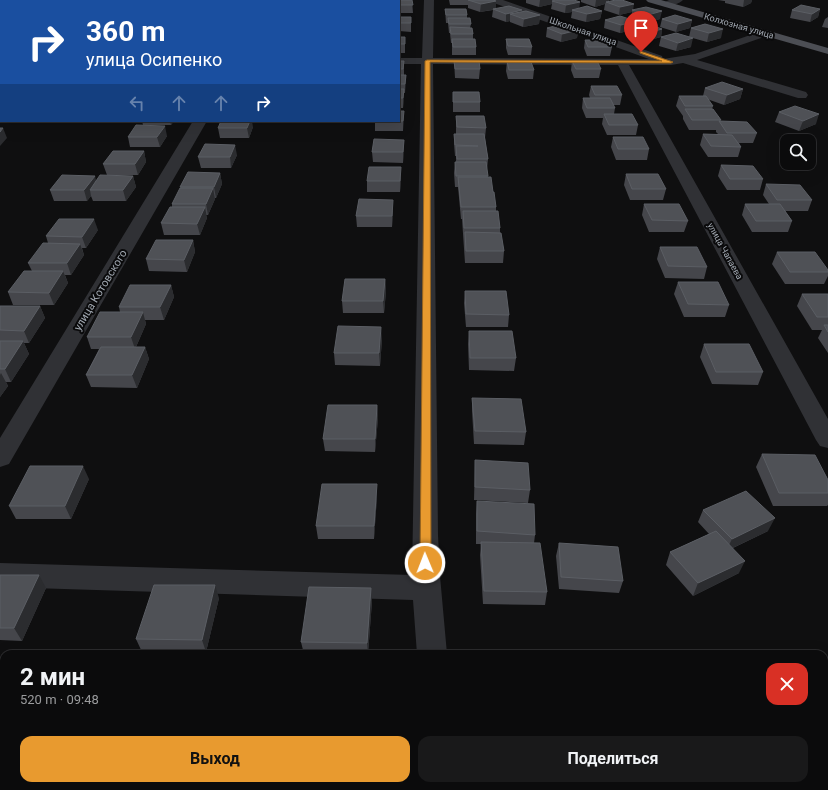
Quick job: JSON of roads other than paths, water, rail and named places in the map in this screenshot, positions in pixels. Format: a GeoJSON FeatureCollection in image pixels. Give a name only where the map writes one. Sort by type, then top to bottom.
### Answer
{"type":"FeatureCollection","features":[{"type":"Feature","properties":{"kind":"main road","name":"Колхозная улица"},"geometry":{"type":"LineString","coordinates":[[651,0],[828,51]]}},
{"type":"Feature","properties":{"kind":"street"},"geometry":{"type":"LineString","coordinates":[[429,0],[427,61],[425,535],[426,588],[432,650]]}},
{"type":"Feature","properties":{"kind":"street","name":"Школьная улица"},"geometry":{"type":"LineString","coordinates":[[494,0],[671,62]]}},
{"type":"Feature","properties":{"kind":"street"},"geometry":{"type":"LineString","coordinates":[[666,4],[678,0]]}},
{"type":"Feature","properties":{"kind":"street"},"geometry":{"type":"LineString","coordinates":[[400,61],[671,62],[685,60],[766,33]]}},
{"type":"Feature","properties":{"kind":"street"},"geometry":{"type":"LineString","coordinates":[[685,60],[802,95]]}},
{"type":"Feature","properties":{"kind":"street","name":"улица Чапаева"},"geometry":{"type":"LineString","coordinates":[[622,63],[828,440]]}},
{"type":"Feature","properties":{"kind":"street","name":"улица Котовского"},"geometry":{"type":"LineString","coordinates":[[0,458],[199,122]]}},
{"type":"Feature","properties":{"kind":"street"},"geometry":{"type":"LineString","coordinates":[[0,575],[426,588]]}}]}
